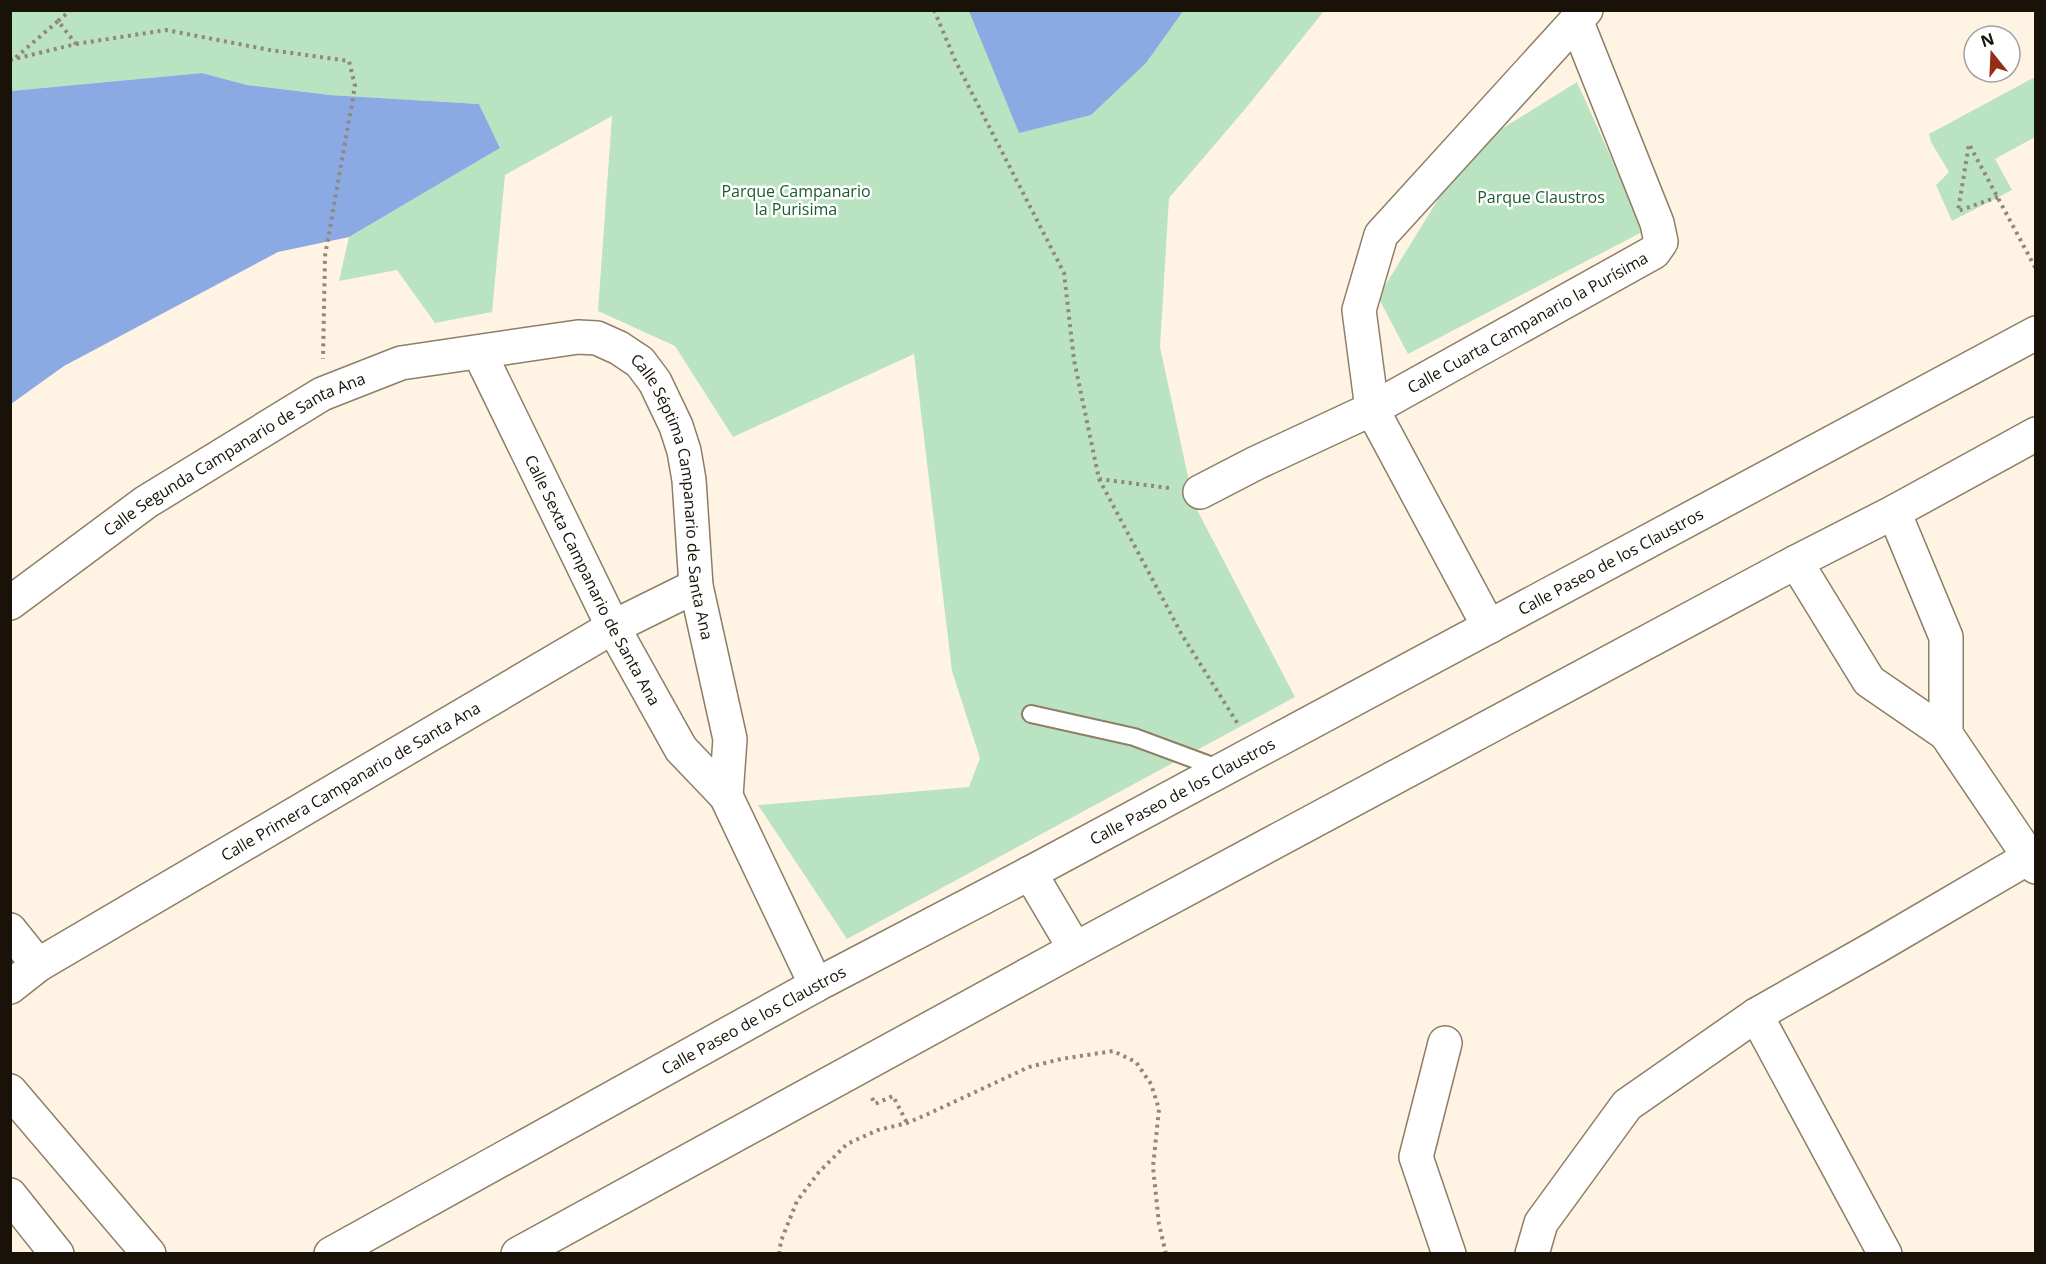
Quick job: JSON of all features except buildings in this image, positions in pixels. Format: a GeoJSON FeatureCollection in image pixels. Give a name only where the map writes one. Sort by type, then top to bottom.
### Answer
{"type":"FeatureCollection","features":[{"type":"Feature","properties":{"kind":"street"},"geometry":{"type":"LineString","coordinates":[[1489,627],[1372,409],[1359,310],[1381,235],[1581,15]]}},
{"type":"Feature","properties":{"kind":"street","name":"Calle Cuarta Campanario la Purísima"},"geometry":{"type":"LineString","coordinates":[[1372,409],[1654,252],[1661,242],[1657,222],[1581,15]]}},
{"type":"Feature","properties":{"kind":"street","name":"Calle Paseo de los Claustros"},"geometry":{"type":"LineString","coordinates":[[330,1254],[816,985],[1223,770],[2036,333]]}},
{"type":"Feature","properties":{"kind":"street","name":"Calle Séptima Campanario de Santa Ana"},"geometry":{"type":"LineString","coordinates":[[479,352],[578,337],[597,338],[619,348],[640,362],[659,391],[676,426],[684,451],[689,480],[696,586],[730,738],[726,796]]}},
{"type":"Feature","properties":{"kind":"street","name":"Calle Segunda Campanario de Santa Ana"},"geometry":{"type":"LineString","coordinates":[[10,603],[146,502],[322,394],[401,363],[479,352]]}},
{"type":"Feature","properties":{"kind":"street","name":"Calle Sexta Campanario de Santa Ana"},"geometry":{"type":"LineString","coordinates":[[479,352],[613,627],[681,749],[726,796]]}},
{"type":"Feature","properties":{"kind":"street"},"geometry":{"type":"LineString","coordinates":[[1200,492],[1372,409]]}},
{"type":"Feature","properties":{"kind":"street"},"geometry":{"type":"LineString","coordinates":[[518,1254],[1076,949],[2036,434]]}},
{"type":"Feature","properties":{"kind":"street"},"geometry":{"type":"LineString","coordinates":[[1894,512],[1946,637],[1946,734]]}},
{"type":"Feature","properties":{"kind":"street"},"geometry":{"type":"LineString","coordinates":[[1532,1254],[1541,1223],[1627,1105],[1756,1015],[2033,861],[1946,734],[1869,681],[1796,562]]}},
{"type":"Feature","properties":{"kind":"street","name":"Calle Primera Campanario de Santa Ana"},"geometry":{"type":"LineString","coordinates":[[10,987],[38,965],[613,627],[696,586]]}},
{"type":"Feature","properties":{"kind":"street"},"geometry":{"type":"LineString","coordinates":[[726,796],[816,985]]}},
{"type":"Feature","properties":{"kind":"street"},"geometry":{"type":"LineString","coordinates":[[1030,873],[1076,949]]}},
{"type":"Feature","properties":{"kind":"street"},"geometry":{"type":"LineString","coordinates":[[10,930],[38,965]]}},
{"type":"Feature","properties":{"kind":"street"},"geometry":{"type":"LineString","coordinates":[[1756,1015],[1885,1254]]}},
{"type":"Feature","properties":{"kind":"street"},"geometry":{"type":"LineString","coordinates":[[1445,1043],[1416,1157],[1449,1254]]}},
{"type":"Feature","properties":{"kind":"street"},"geometry":{"type":"LineString","coordinates":[[10,1091],[149,1254]]}},
{"type":"Feature","properties":{"kind":"street"},"geometry":{"type":"LineString","coordinates":[[10,1195],[57,1254]]}},
{"type":"Feature","properties":{"kind":"lane"},"geometry":{"type":"LineString","coordinates":[[1031,714],[1134,737],[1223,770]]}},
{"type":"Feature","properties":{"kind":"path"},"geometry":{"type":"LineString","coordinates":[[12,59],[71,10]]}},
{"type":"Feature","properties":{"kind":"path"},"geometry":{"type":"LineString","coordinates":[[934,10],[955,60],[1064,273],[1074,360],[1099,479],[1182,634],[1256,752]]}},
{"type":"Feature","properties":{"kind":"path"},"geometry":{"type":"LineString","coordinates":[[58,21],[76,44]]}},
{"type":"Feature","properties":{"kind":"path"},"geometry":{"type":"LineString","coordinates":[[12,59],[76,44],[166,30],[270,50],[349,61],[355,86],[325,256],[322,394]]}},
{"type":"Feature","properties":{"kind":"path"},"geometry":{"type":"LineString","coordinates":[[1998,197],[1958,211],[1969,144],[1988,180],[1998,197],[2036,268]]}},
{"type":"Feature","properties":{"kind":"path"},"geometry":{"type":"LineString","coordinates":[[1099,479],[1200,492]]}},
{"type":"Feature","properties":{"kind":"path"},"geometry":{"type":"LineString","coordinates":[[779,1254],[781,1241],[798,1201],[819,1172],[847,1144],[878,1130],[906,1123],[1029,1067],[1061,1059],[1113,1051],[1136,1062],[1152,1084],[1159,1109],[1153,1167],[1159,1224],[1166,1254]]}},
{"type":"Feature","properties":{"kind":"path"},"geometry":{"type":"LineString","coordinates":[[857,1068],[875,1104],[893,1096],[906,1123]]}},
{"type":"Feature","properties":{"kind":"green space","name":"Parque Campanario la Purisima"},"geometry":{"type":"Polygon","coordinates":[[[10,11],[1324,11],[1246,108],[1169,198],[1160,347],[1194,504],[1295,697],[847,939],[758,805],[969,787],[980,758],[952,671],[914,354],[733,437],[675,346],[598,311],[612,116],[505,175],[492,312],[435,323],[397,270],[339,281],[349,237],[500,148],[479,104],[330,95],[247,85],[202,73],[11,91],[10,11]]]}},
{"type":"Feature","properties":{"kind":"green space"},"geometry":{"type":"Polygon","coordinates":[[[2035,77],[2035,137],[1995,159],[2012,190],[1952,221],[1936,185],[1949,172],[1931,142],[1929,134],[2035,77]]]}},
{"type":"Feature","properties":{"kind":"green space","name":"Parque Claustros"},"geometry":{"type":"Polygon","coordinates":[[[1577,82],[1644,231],[1408,354],[1378,297],[1469,149],[1577,82]]]}},
{"type":"Feature","properties":{"kind":"water"},"geometry":{"type":"Polygon","coordinates":[[[969,11],[1183,11],[1146,63],[1091,115],[1019,133],[969,11]]]}},
{"type":"Feature","properties":{"kind":"water"},"geometry":{"type":"Polygon","coordinates":[[[202,73],[247,85],[330,95],[479,104],[500,148],[349,237],[278,252],[64,366],[11,404],[11,91],[202,73]]]}}]}
